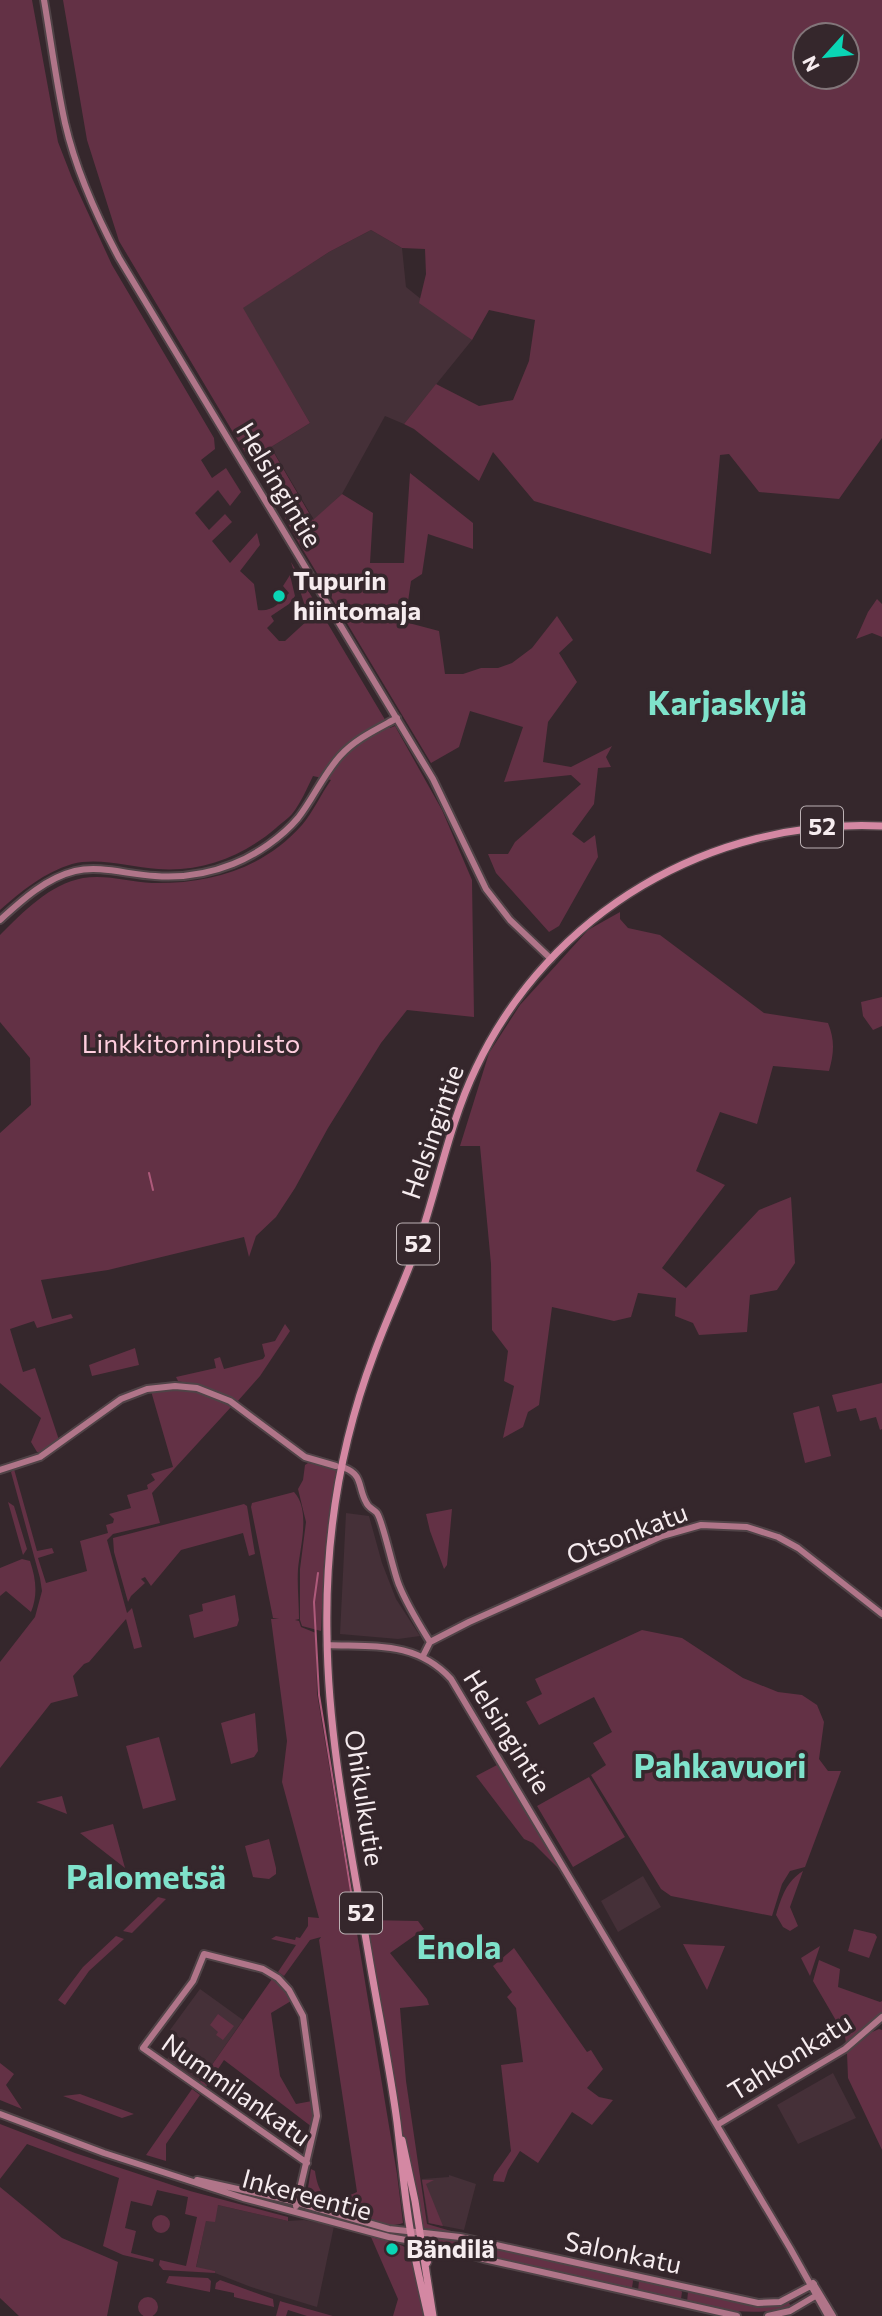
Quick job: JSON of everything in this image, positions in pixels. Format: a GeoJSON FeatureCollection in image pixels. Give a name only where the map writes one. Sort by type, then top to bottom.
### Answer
{"type":"FeatureCollection","features":[{"type":"Feature","properties":{"kind":"main road","name":"52"},"geometry":{"type":"LineString","coordinates":[[551,959],[601,914],[645,883],[698,856],[763,836],[819,827],[882,826]]}},
{"type":"Feature","properties":{"kind":"main road","name":"Helsingintie"},"geometry":{"type":"LineString","coordinates":[[327,1645],[327,1586],[336,1494],[341,1463],[360,1395],[420,1240],[451,1133],[472,1076],[501,1023],[551,959]]}},
{"type":"Feature","properties":{"kind":"main road","name":"Ohikulkutie"},"geometry":{"type":"LineString","coordinates":[[327,1645],[332,1732],[430,2316]]}},
{"type":"Feature","properties":{"kind":"main road","name":"Ohikulkutie"},"geometry":{"type":"LineString","coordinates":[[416,2242],[427,2274],[430,2316]]}},
{"type":"Feature","properties":{"kind":"main road"},"geometry":{"type":"LineString","coordinates":[[427,2274],[429,2253],[433,2249],[443,2248]]}},
{"type":"Feature","properties":{"kind":"street","name":"Helsingintie"},"geometry":{"type":"LineString","coordinates":[[44,0],[65,122],[84,184],[103,229],[243,468],[397,718],[444,799],[486,889],[510,920],[551,959]]}},
{"type":"Feature","properties":{"kind":"street"},"geometry":{"type":"LineString","coordinates":[[0,920],[19,902],[51,880],[73,872],[93,869],[156,876],[196,875],[232,864],[258,852],[297,819],[341,755],[360,739],[397,718]]}},
{"type":"Feature","properties":{"kind":"street"},"geometry":{"type":"LineString","coordinates":[[0,1470],[40,1457],[121,1399],[147,1389],[175,1386],[197,1388],[230,1401],[305,1457],[336,1466]]}},
{"type":"Feature","properties":{"kind":"street"},"geometry":{"type":"LineString","coordinates":[[345,1468],[358,1476],[364,1500],[379,1514],[400,1588],[430,1642],[423,1656]]}},
{"type":"Feature","properties":{"kind":"street","name":"Otsonkatu"},"geometry":{"type":"LineString","coordinates":[[430,1642],[468,1622],[662,1536],[706,1525],[756,1529],[791,1544],[882,1614]]}},
{"type":"Feature","properties":{"kind":"street","name":"Helsingintie"},"geometry":{"type":"LineString","coordinates":[[327,1645],[398,1648],[423,1656],[440,1667],[451,1679],[833,2316]]}},
{"type":"Feature","properties":{"kind":"street","name":"Nummilankatu"},"geometry":{"type":"LineString","coordinates":[[204,1954],[263,1969],[278,1978],[289,1990],[300,2010],[305,2025],[316,2108],[316,2126],[307,2163],[143,2048],[193,1981],[204,1954]]}},
{"type":"Feature","properties":{"kind":"street","name":"Tahkonkatu"},"geometry":{"type":"LineString","coordinates":[[718,2125],[845,2049],[881,2021]]}},
{"type":"Feature","properties":{"kind":"street","name":"Inkereentie"},"geometry":{"type":"LineString","coordinates":[[0,2114],[104,2153],[243,2198],[416,2242]]}},
{"type":"Feature","properties":{"kind":"street"},"geometry":{"type":"LineString","coordinates":[[295,2211],[307,2163]]}},
{"type":"Feature","properties":{"kind":"street","name":"Inkereentie"},"geometry":{"type":"LineString","coordinates":[[185,2179],[297,2203],[382,2227],[415,2231]]}},
{"type":"Feature","properties":{"kind":"street","name":"Salonkatu"},"geometry":{"type":"LineString","coordinates":[[415,2231],[494,2244],[758,2303],[779,2302],[812,2285]]}},
{"type":"Feature","properties":{"kind":"street","name":"Salonkatu"},"geometry":{"type":"LineString","coordinates":[[416,2242],[536,2272],[737,2316]]}},
{"type":"Feature","properties":{"kind":"street","name":"Helsingintie"},"geometry":{"type":"LineString","coordinates":[[818,2295],[828,2316]]}},
{"type":"Feature","properties":{"kind":"street"},"geometry":{"type":"LineString","coordinates":[[768,2316],[785,2313],[818,2295]]}},
{"type":"Feature","properties":{"kind":"shaded area"},"geometry":{"type":"Polygon","coordinates":[[[371,230],[402,248],[406,287],[472,340],[404,424],[385,416],[342,494],[314,520],[271,447],[310,423],[242,308],[329,252],[371,230]]]}},
{"type":"Feature","properties":{"kind":"shaded area"},"geometry":{"type":"Polygon","coordinates":[[[346,1513],[369,1516],[382,1563],[396,1599],[420,1636],[398,1639],[340,1634],[346,1513]]]}},
{"type":"Feature","properties":{"kind":"shaded area"},"geometry":{"type":"Polygon","coordinates":[[[643,1876],[661,1907],[618,1932],[601,1901],[643,1876]]]}},
{"type":"Feature","properties":{"kind":"shaded area"},"geometry":{"type":"Polygon","coordinates":[[[200,1989],[243,2020],[200,2082],[167,2059],[181,2039],[170,2030],[200,1989]]]}},
{"type":"Feature","properties":{"kind":"shaded area"},"geometry":{"type":"Polygon","coordinates":[[[833,2073],[856,2118],[798,2144],[777,2105],[833,2073]]]}},
{"type":"Feature","properties":{"kind":"shaded area"},"geometry":{"type":"Polygon","coordinates":[[[449,2175],[476,2184],[464,2230],[428,2223],[422,2179],[449,2175]]]}},
{"type":"Feature","properties":{"kind":"shaded area"},"geometry":{"type":"Polygon","coordinates":[[[218,2205],[288,2221],[304,2220],[334,2226],[317,2307],[251,2287],[215,2271],[196,2268],[206,2220],[218,2205]]]}},
{"type":"Feature","properties":{"kind":"green space","name":"Linkkitorninpuisto"},"geometry":{"type":"Polygon","coordinates":[[[0,0],[32,0],[58,142],[72,178],[112,265],[214,438],[215,449],[201,460],[212,478],[226,468],[241,492],[230,506],[218,490],[195,513],[209,530],[225,514],[232,522],[212,541],[230,563],[257,533],[260,545],[240,571],[254,584],[258,610],[272,608],[286,597],[289,593],[283,586],[290,575],[295,596],[289,604],[271,616],[274,621],[267,628],[279,641],[285,641],[309,619],[291,562],[390,728],[395,726],[442,810],[472,880],[474,1017],[407,1010],[381,1043],[276,1217],[256,1236],[249,1257],[244,1237],[108,1270],[41,1280],[52,1319],[71,1314],[73,1318],[37,1328],[34,1321],[10,1329],[23,1372],[35,1368],[59,1440],[42,1452],[37,1452],[31,1442],[41,1418],[0,1383],[0,1133],[31,1105],[30,1058],[0,1022],[0,935],[38,900],[71,881],[100,877],[152,883],[194,881],[234,871],[252,863],[270,853],[302,825],[331,780],[313,776],[289,818],[236,855],[206,865],[175,869],[104,862],[72,864],[34,883],[0,910],[0,0]]]}},
{"type":"Feature","properties":{"kind":"green space"},"geometry":{"type":"Polygon","coordinates":[[[63,0],[882,0],[882,438],[839,499],[759,492],[729,454],[720,455],[711,554],[534,501],[493,452],[479,481],[404,424],[436,384],[479,406],[513,400],[529,361],[535,320],[489,310],[472,340],[419,303],[426,274],[425,249],[402,248],[371,230],[329,252],[243,308],[310,423],[271,447],[246,454],[119,241],[87,140],[63,0]]]}},
{"type":"Feature","properties":{"kind":"green space"},"geometry":{"type":"Polygon","coordinates":[[[274,453],[313,520],[342,494],[373,513],[370,563],[404,563],[410,473],[473,523],[473,549],[428,534],[422,574],[411,581],[405,622],[439,631],[445,674],[463,674],[512,663],[532,648],[557,616],[573,640],[559,653],[577,682],[548,722],[543,762],[571,767],[612,746],[606,757],[611,767],[598,768],[594,804],[572,834],[584,843],[595,835],[598,857],[559,926],[549,932],[496,873],[488,854],[508,854],[515,842],[581,784],[571,775],[504,782],[523,727],[470,711],[459,747],[431,763],[297,540],[256,464],[274,453]]]}},
{"type":"Feature","properties":{"kind":"green space"},"geometry":{"type":"Polygon","coordinates":[[[877,599],[882,604],[882,637],[872,633],[856,639],[868,612],[877,599]]]}},
{"type":"Feature","properties":{"kind":"green space"},"geometry":{"type":"Polygon","coordinates":[[[620,912],[620,919],[628,928],[660,935],[764,1013],[828,1023],[833,1047],[829,1071],[773,1066],[757,1124],[720,1112],[696,1171],[725,1185],[662,1268],[686,1288],[759,1210],[791,1197],[795,1263],[777,1290],[750,1295],[747,1332],[699,1335],[693,1323],[675,1316],[676,1298],[638,1293],[631,1317],[614,1321],[552,1307],[539,1405],[528,1412],[523,1427],[503,1438],[514,1386],[504,1381],[508,1351],[492,1330],[491,1264],[480,1146],[460,1146],[489,1053],[520,1005],[588,930],[620,912]]]}},
{"type":"Feature","properties":{"kind":"green space"},"geometry":{"type":"Polygon","coordinates":[[[882,997],[882,1026],[873,1030],[863,1016],[861,1002],[882,997]]]}},
{"type":"Feature","properties":{"kind":"green space"},"geometry":{"type":"Polygon","coordinates":[[[285,1324],[290,1331],[260,1376],[237,1402],[210,1389],[178,1381],[176,1377],[216,1368],[214,1359],[220,1357],[224,1369],[263,1359],[265,1356],[262,1344],[275,1341],[285,1324]]]}},
{"type":"Feature","properties":{"kind":"green space"},"geometry":{"type":"Polygon","coordinates":[[[135,1348],[139,1365],[92,1376],[89,1365],[135,1348]]]}},
{"type":"Feature","properties":{"kind":"green space"},"geometry":{"type":"Polygon","coordinates":[[[882,1383],[882,1429],[880,1430],[876,1417],[860,1421],[856,1408],[837,1412],[832,1395],[882,1383]]]}},
{"type":"Feature","properties":{"kind":"green space"},"geometry":{"type":"Polygon","coordinates":[[[151,1391],[197,1391],[232,1406],[152,1493],[160,1523],[113,1534],[107,1540],[127,1613],[132,1608],[142,1647],[134,1649],[126,1619],[89,1662],[73,1676],[78,1696],[51,1703],[0,1768],[0,1662],[35,1617],[42,1591],[11,1472],[14,1469],[37,1551],[52,1548],[54,1553],[38,1558],[46,1583],[87,1571],[80,1541],[108,1533],[106,1525],[113,1523],[114,1519],[109,1514],[131,1508],[127,1495],[148,1489],[147,1485],[155,1480],[151,1474],[173,1467],[151,1391]]]}},
{"type":"Feature","properties":{"kind":"green space"},"geometry":{"type":"Polygon","coordinates":[[[819,1406],[831,1456],[805,1463],[793,1413],[819,1406]]]}},
{"type":"Feature","properties":{"kind":"green space"},"geometry":{"type":"Polygon","coordinates":[[[308,1463],[337,1468],[324,1563],[321,1631],[302,1626],[300,1620],[300,1569],[306,1522],[298,1489],[308,1463]]]}},
{"type":"Feature","properties":{"kind":"green space"},"geometry":{"type":"Polygon","coordinates":[[[294,1492],[299,1500],[303,1518],[298,1569],[299,1619],[295,1620],[299,1621],[301,1627],[316,1633],[317,1693],[397,2174],[403,2223],[394,2225],[378,2223],[335,2204],[309,2198],[307,2194],[311,2169],[315,2171],[323,2194],[328,2197],[340,2198],[357,2192],[319,1940],[321,1937],[310,1940],[284,1976],[278,1972],[296,1945],[271,1939],[276,1936],[295,1940],[296,1937],[300,1938],[308,1926],[308,1917],[319,1918],[282,1782],[287,1741],[271,1619],[279,1619],[273,1618],[251,1507],[252,1503],[294,1492]]]}},
{"type":"Feature","properties":{"kind":"green space"},"geometry":{"type":"Polygon","coordinates":[[[8,1502],[14,1506],[27,1549],[23,1555],[8,1502]]]}},
{"type":"Feature","properties":{"kind":"green space"},"geometry":{"type":"Polygon","coordinates":[[[244,1504],[247,1506],[255,1554],[249,1556],[243,1533],[181,1550],[151,1586],[145,1577],[141,1579],[145,1583],[128,1602],[114,1552],[113,1538],[244,1504]]]}},
{"type":"Feature","properties":{"kind":"green space"},"geometry":{"type":"Polygon","coordinates":[[[452,1509],[447,1565],[444,1569],[426,1514],[452,1509]]]}},
{"type":"Feature","properties":{"kind":"green space"},"geometry":{"type":"Polygon","coordinates":[[[22,1559],[30,1561],[35,1581],[35,1599],[31,1612],[6,1591],[0,1596],[0,1568],[22,1559]]]}},
{"type":"Feature","properties":{"kind":"green space"},"geometry":{"type":"Polygon","coordinates":[[[235,1595],[239,1620],[237,1626],[194,1638],[189,1615],[203,1611],[202,1604],[235,1595]]]}},
{"type":"Feature","properties":{"kind":"green space"},"geometry":{"type":"Polygon","coordinates":[[[642,1630],[682,1638],[743,1678],[778,1692],[802,1695],[817,1705],[824,1722],[819,1759],[828,1771],[841,1771],[805,1867],[790,1871],[782,1884],[772,1916],[671,1896],[661,1889],[591,1775],[606,1765],[593,1743],[612,1732],[594,1697],[539,1725],[526,1702],[542,1694],[535,1679],[642,1630]]]}},
{"type":"Feature","properties":{"kind":"green space"},"geometry":{"type":"Polygon","coordinates":[[[255,1713],[258,1751],[254,1757],[231,1764],[221,1723],[255,1713]]]}},
{"type":"Feature","properties":{"kind":"green space"},"geometry":{"type":"Polygon","coordinates":[[[159,1737],[176,1800],[143,1809],[126,1746],[159,1737]]]}},
{"type":"Feature","properties":{"kind":"green space"},"geometry":{"type":"Polygon","coordinates":[[[497,1765],[562,1872],[533,1843],[524,1839],[476,1776],[497,1765]]]}},
{"type":"Feature","properties":{"kind":"green space"},"geometry":{"type":"Polygon","coordinates":[[[589,1777],[625,1837],[573,1867],[537,1806],[589,1777]]]}},
{"type":"Feature","properties":{"kind":"green space"},"geometry":{"type":"Polygon","coordinates":[[[62,1796],[67,1814],[36,1802],[62,1796]]]}},
{"type":"Feature","properties":{"kind":"green space"},"geometry":{"type":"Polygon","coordinates":[[[113,1824],[125,1868],[80,1833],[113,1824]]]}},
{"type":"Feature","properties":{"kind":"green space"},"geometry":{"type":"Polygon","coordinates":[[[269,1839],[276,1874],[269,1879],[253,1877],[245,1846],[269,1839]]]}},
{"type":"Feature","properties":{"kind":"green space"},"geometry":{"type":"Polygon","coordinates":[[[803,1871],[790,1907],[798,1926],[790,1931],[783,1927],[776,1915],[789,1885],[803,1871]]]}},
{"type":"Feature","properties":{"kind":"green space"},"geometry":{"type":"Polygon","coordinates":[[[158,1897],[166,1899],[132,1933],[123,1931],[158,1897]]]}},
{"type":"Feature","properties":{"kind":"green space"},"geometry":{"type":"Polygon","coordinates":[[[366,1920],[418,1921],[424,1929],[390,1953],[429,2005],[400,2008],[406,2081],[427,2224],[458,2233],[422,2228],[399,2119],[366,1920]]]}},
{"type":"Feature","properties":{"kind":"green space"},"geometry":{"type":"Polygon","coordinates":[[[854,1929],[875,1934],[877,1937],[869,1958],[848,1951],[854,1929]]]}},
{"type":"Feature","properties":{"kind":"green space"},"geometry":{"type":"Polygon","coordinates":[[[116,1936],[124,1939],[89,1971],[65,2005],[58,2000],[83,1967],[116,1936]]]}},
{"type":"Feature","properties":{"kind":"green space"},"geometry":{"type":"Polygon","coordinates":[[[683,1944],[725,1946],[707,1990],[683,1944]]]}},
{"type":"Feature","properties":{"kind":"green space"},"geometry":{"type":"Polygon","coordinates":[[[820,1946],[810,1976],[801,1958],[820,1946]]]}},
{"type":"Feature","properties":{"kind":"green space"},"geometry":{"type":"Polygon","coordinates":[[[514,1948],[587,2052],[591,2050],[603,2069],[587,2088],[599,2097],[613,2100],[592,2125],[572,2112],[538,2163],[520,2151],[504,2182],[493,2181],[494,2175],[511,2151],[501,2065],[523,2062],[516,2008],[507,1997],[512,1992],[493,1966],[514,1948]]]}},
{"type":"Feature","properties":{"kind":"green space"},"geometry":{"type":"Polygon","coordinates":[[[819,1960],[840,1969],[838,1987],[882,2001],[880,2016],[846,2044],[845,2036],[813,1981],[819,1960]]]}},
{"type":"Feature","properties":{"kind":"green space"},"geometry":{"type":"Polygon","coordinates":[[[272,1979],[286,1991],[291,2001],[271,2013],[280,2076],[296,2104],[312,2101],[312,2127],[224,2060],[206,2087],[200,2082],[272,1979]]]}},
{"type":"Feature","properties":{"kind":"green space"},"geometry":{"type":"Polygon","coordinates":[[[218,2014],[234,2026],[223,2040],[210,2025],[218,2014]]]}},
{"type":"Feature","properties":{"kind":"green space"},"geometry":{"type":"Polygon","coordinates":[[[879,2029],[882,2030],[882,2150],[848,2078],[847,2053],[879,2029]]]}},
{"type":"Feature","properties":{"kind":"green space"},"geometry":{"type":"Polygon","coordinates":[[[0,2063],[14,2074],[6,2085],[22,2109],[0,2100],[0,2063]]]}},
{"type":"Feature","properties":{"kind":"green space"},"geometry":{"type":"Polygon","coordinates":[[[192,2089],[200,2095],[166,2144],[166,2161],[146,2155],[192,2089]]]}},
{"type":"Feature","properties":{"kind":"green space"},"geometry":{"type":"Polygon","coordinates":[[[80,2094],[134,2114],[122,2118],[63,2096],[80,2094]]]}},
{"type":"Feature","properties":{"kind":"green space"},"geometry":{"type":"Polygon","coordinates":[[[0,2124],[75,2153],[190,2191],[288,2217],[288,2221],[218,2205],[215,2222],[206,2221],[196,2267],[215,2273],[163,2270],[159,2265],[160,2260],[186,2266],[197,2217],[185,2214],[188,2197],[157,2190],[152,2206],[131,2201],[125,2228],[136,2231],[131,2253],[154,2259],[153,2262],[123,2255],[103,2246],[119,2178],[27,2144],[0,2179],[0,2124]]]}},
{"type":"Feature","properties":{"kind":"green space"},"geometry":{"type":"Polygon","coordinates":[[[422,2180],[434,2180],[426,2184],[443,2226],[429,2223],[422,2180]]]}},
{"type":"Feature","properties":{"kind":"green space"},"geometry":{"type":"Polygon","coordinates":[[[0,2187],[62,2238],[118,2262],[107,2316],[19,2316],[0,2298],[0,2187]]]}},
{"type":"Feature","properties":{"kind":"green space"},"geometry":{"type":"Polygon","coordinates":[[[161,2215],[167,2218],[170,2224],[167,2230],[161,2233],[155,2230],[152,2224],[155,2218],[161,2215]]]}},
{"type":"Feature","properties":{"kind":"green space"},"geometry":{"type":"Polygon","coordinates":[[[371,2237],[399,2244],[412,2254],[425,2316],[393,2316],[398,2299],[371,2237]]]}},
{"type":"Feature","properties":{"kind":"green space"},"geometry":{"type":"Polygon","coordinates":[[[424,2238],[488,2246],[489,2255],[478,2256],[424,2238]]]}},
{"type":"Feature","properties":{"kind":"green space"},"geometry":{"type":"Polygon","coordinates":[[[500,2248],[631,2277],[632,2288],[495,2259],[496,2250],[500,2248]]]}},
{"type":"Feature","properties":{"kind":"green space"},"geometry":{"type":"Polygon","coordinates":[[[169,2276],[208,2278],[211,2281],[210,2292],[166,2283],[169,2276]]]}},
{"type":"Feature","properties":{"kind":"green space"},"geometry":{"type":"Polygon","coordinates":[[[220,2280],[273,2299],[274,2307],[234,2297],[234,2293],[215,2289],[220,2280]]]}},
{"type":"Feature","properties":{"kind":"green space"},"geometry":{"type":"Polygon","coordinates":[[[639,2281],[679,2288],[682,2292],[681,2299],[638,2291],[639,2281]]]}},
{"type":"Feature","properties":{"kind":"green space"},"geometry":{"type":"Polygon","coordinates":[[[688,2292],[752,2305],[788,2302],[792,2307],[753,2312],[713,2308],[687,2302],[688,2292]]]}},
{"type":"Feature","properties":{"kind":"green space"},"geometry":{"type":"Polygon","coordinates":[[[148,2297],[155,2300],[158,2307],[155,2314],[148,2317],[141,2314],[138,2307],[141,2300],[148,2297]]]}},
{"type":"Feature","properties":{"kind":"green space"},"geometry":{"type":"Polygon","coordinates":[[[280,2301],[333,2316],[307,2316],[288,2310],[286,2316],[276,2316],[280,2301]]]}},
{"type":"Feature","properties":{"kind":"waterway"},"geometry":{"type":"LineString","coordinates":[[149,1173],[153,1190]]}},
{"type":"Feature","properties":{"kind":"waterway"},"geometry":{"type":"LineString","coordinates":[[318,1573],[314,1602],[319,1695],[353,1904]]}},
{"type":"Feature","properties":{"kind":"place","name":"Tupurin hiintomaja"},"geometry":{"type":"Point","coordinates":[279,596]}},
{"type":"Feature","properties":{"kind":"place","name":"Bändilä"},"geometry":{"type":"Point","coordinates":[392,2249]}},
{"type":"Feature","properties":{"kind":"district","name":"Karjaskylä"},"geometry":{"type":"Point","coordinates":[727,703]}},
{"type":"Feature","properties":{"kind":"district","name":"Pahkavuori"},"geometry":{"type":"Point","coordinates":[720,1766]}},
{"type":"Feature","properties":{"kind":"district","name":"Palometsä"},"geometry":{"type":"Point","coordinates":[146,1877]}},
{"type":"Feature","properties":{"kind":"district","name":"Enola"},"geometry":{"type":"Point","coordinates":[459,1947]}}]}
